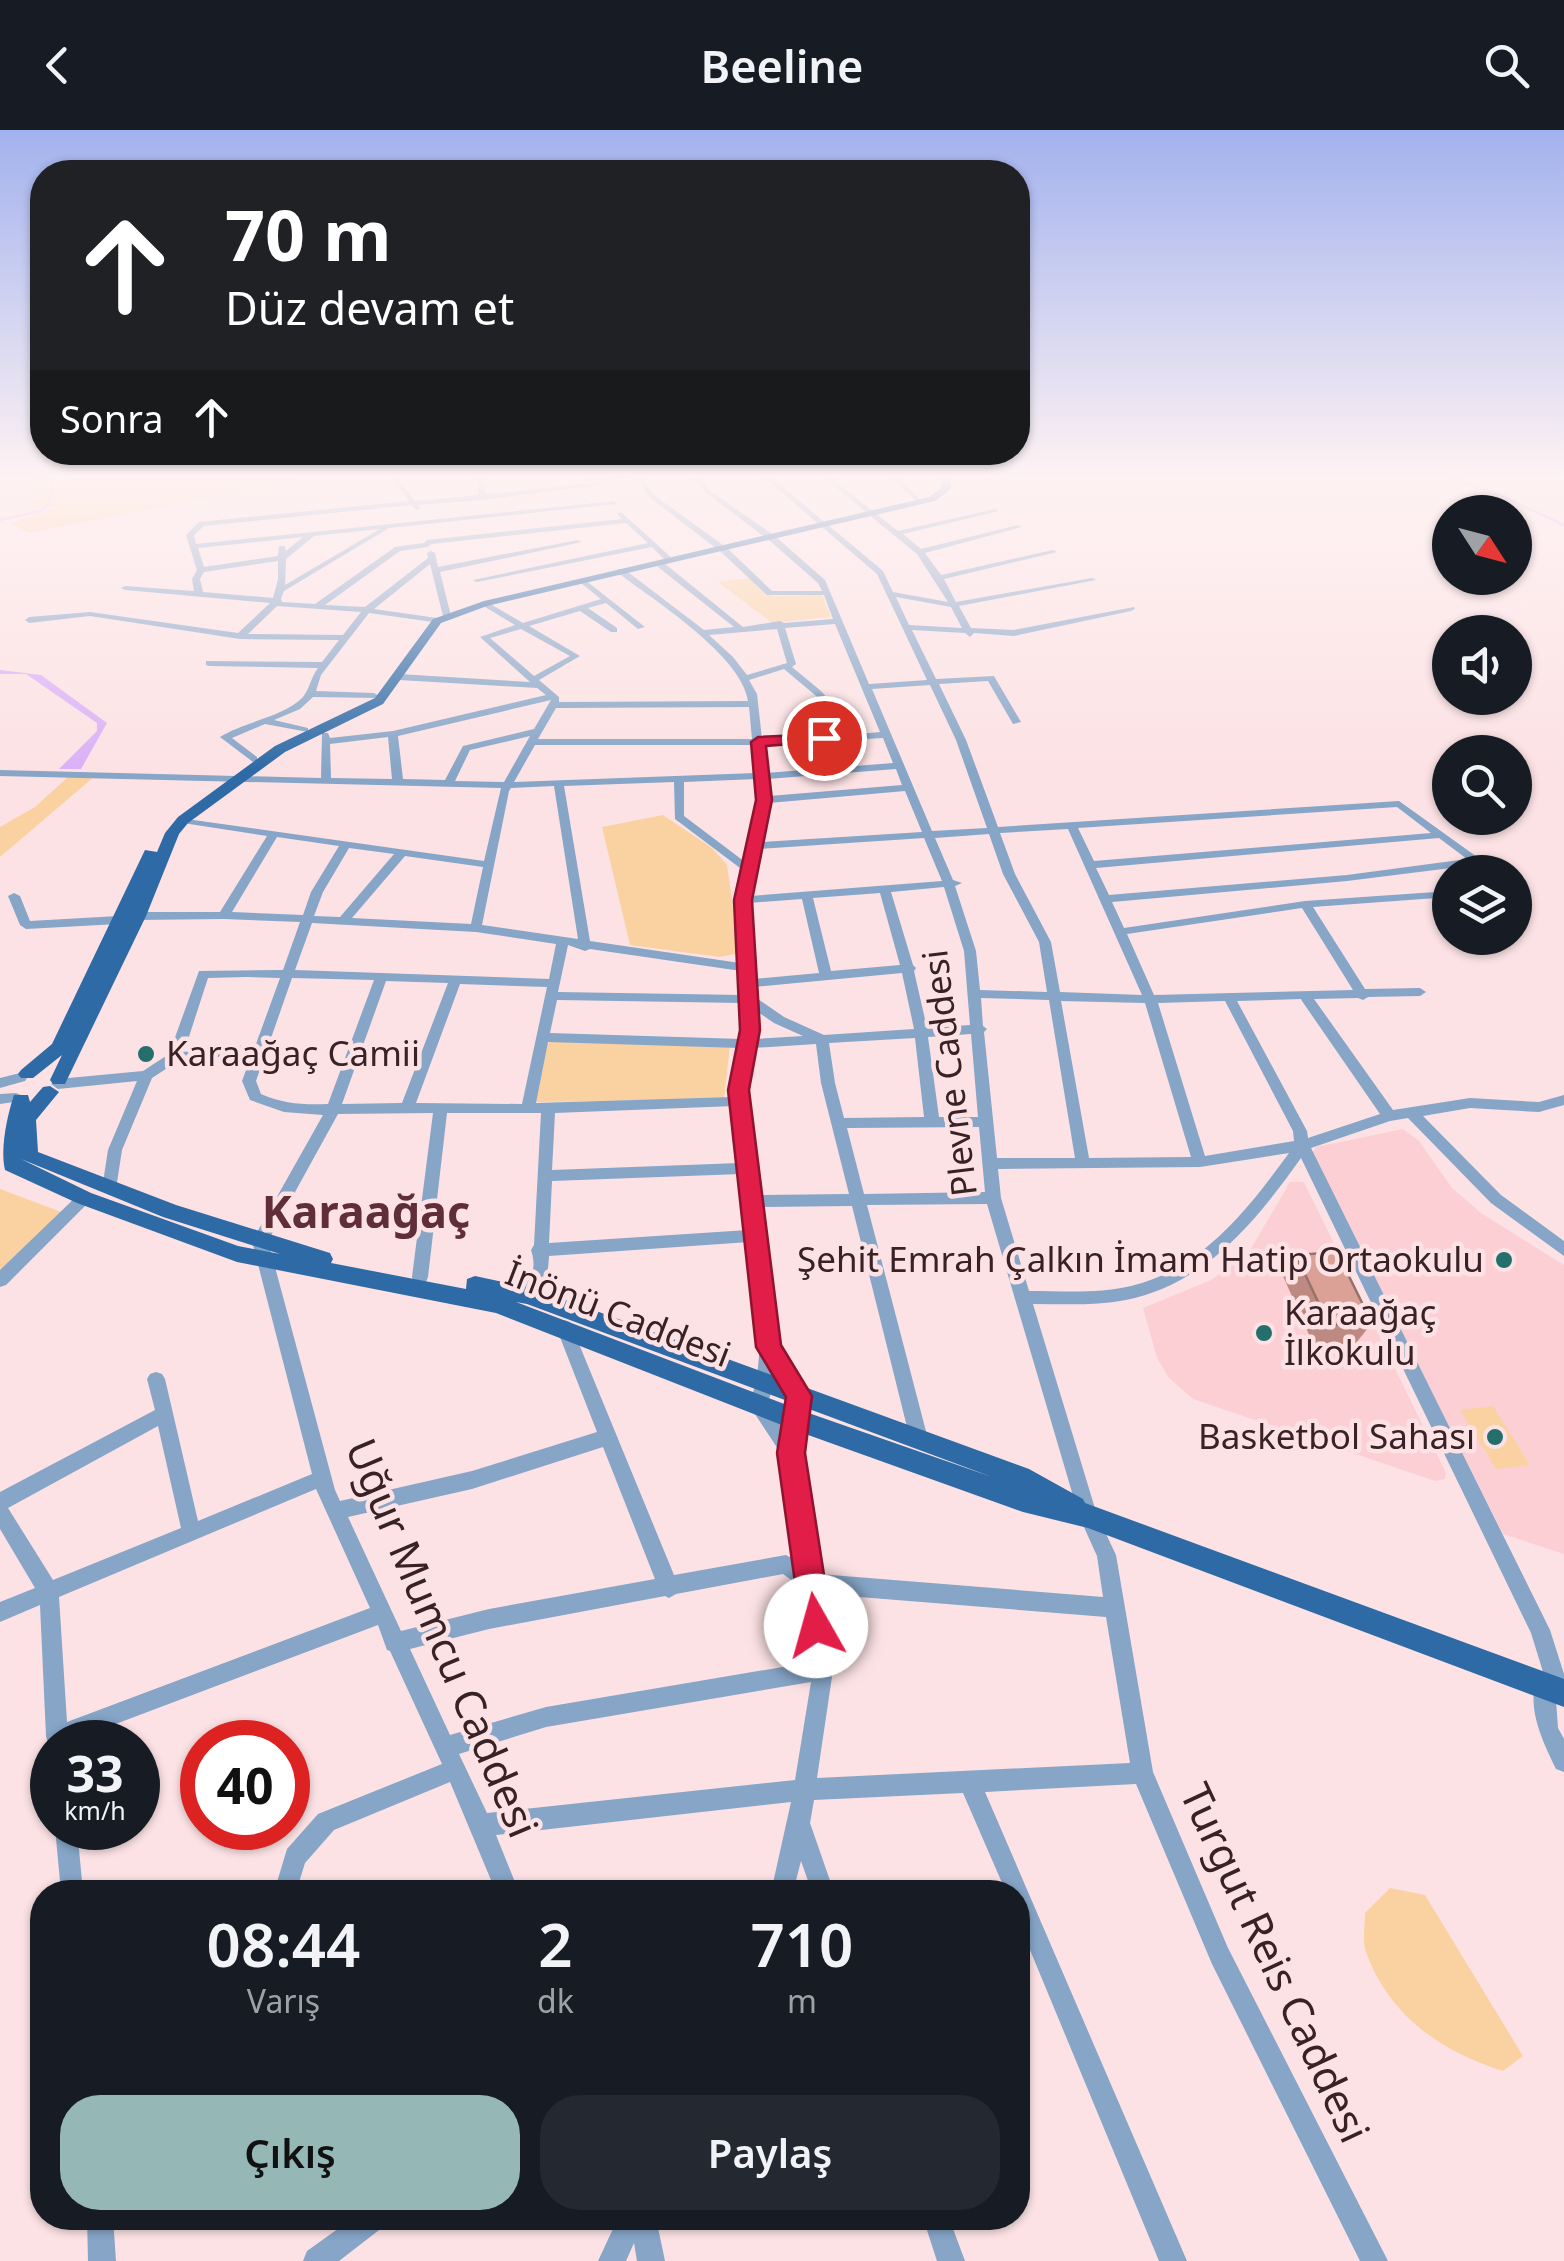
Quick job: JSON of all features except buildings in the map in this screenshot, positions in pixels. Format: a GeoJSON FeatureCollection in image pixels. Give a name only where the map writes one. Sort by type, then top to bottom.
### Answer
{"type":"FeatureCollection","features":[{"type":"Feature","properties":{"kind":"main road"},"geometry":{"type":"LineString","coordinates":[[56,1086],[138,916],[172,833],[182,820],[253,760],[374,696],[440,617],[564,582],[619,572]]}},
{"type":"Feature","properties":{"kind":"main road"},"geometry":{"type":"LineString","coordinates":[[487,602],[620,572]]}},
{"type":"Feature","properties":{"kind":"main road"},"geometry":{"type":"LineString","coordinates":[[17,1090],[59,1048],[159,833],[172,818],[280,749],[324,734],[380,701],[440,617]]}},
{"type":"Feature","properties":{"kind":"main road"},"geometry":{"type":"LineString","coordinates":[[17,1090],[50,1070],[56,1086]]}},
{"type":"Feature","properties":{"kind":"main road","name":"İnönü Caddesi"},"geometry":{"type":"LineString","coordinates":[[56,1086],[27,1118],[30,1156],[265,1251],[461,1295],[564,1327],[758,1406],[1024,1500],[1088,1516],[1556,1690]]}},
{"type":"Feature","properties":{"kind":"main road","name":"İnönü Caddesi"},"geometry":{"type":"LineString","coordinates":[[17,1090],[17,1132],[4,1155],[12,1165],[84,1198],[237,1254],[265,1251],[313,1256],[528,1295],[1029,1480],[1088,1516]]}},
{"type":"Feature","properties":{"kind":"street"},"geometry":{"type":"LineString","coordinates":[[199,572],[196,578],[199,594]]}},
{"type":"Feature","properties":{"kind":"street"},"geometry":{"type":"LineString","coordinates":[[240,636],[278,602],[282,572]]}},
{"type":"Feature","properties":{"kind":"street"},"geometry":{"type":"LineString","coordinates":[[283,588],[310,572]]}},
{"type":"Feature","properties":{"kind":"street"},"geometry":{"type":"LineString","coordinates":[[318,606],[365,572]]}},
{"type":"Feature","properties":{"kind":"street"},"geometry":{"type":"LineString","coordinates":[[253,760],[225,737],[297,707],[311,694],[325,665],[367,610],[414,572]]}},
{"type":"Feature","properties":{"kind":"street"},"geometry":{"type":"LineString","coordinates":[[125,588],[440,617],[436,572]]}},
{"type":"Feature","properties":{"kind":"street"},"geometry":{"type":"LineString","coordinates":[[399,677],[537,683],[576,656],[521,627],[487,602],[473,572]]}},
{"type":"Feature","properties":{"kind":"street"},"geometry":{"type":"LineString","coordinates":[[478,580],[514,572]]}},
{"type":"Feature","properties":{"kind":"street"},"geometry":{"type":"LineString","coordinates":[[556,572],[564,582]]}},
{"type":"Feature","properties":{"kind":"street"},"geometry":{"type":"LineString","coordinates":[[623,572],[700,633],[746,678],[753,704],[764,800],[743,900],[749,983],[748,1044],[740,1102],[769,1347],[766,1383],[758,1406],[791,1453]]}},
{"type":"Feature","properties":{"kind":"street"},"geometry":{"type":"LineString","coordinates":[[676,572],[739,626]]}},
{"type":"Feature","properties":{"kind":"street"},"geometry":{"type":"LineString","coordinates":[[748,572],[770,593],[827,593]]}},
{"type":"Feature","properties":{"kind":"street","name":"Plevne Caddesi"},"geometry":{"type":"LineString","coordinates":[[812,572],[827,593],[927,835],[953,884],[970,951],[994,1198],[1088,1516]]}},
{"type":"Feature","properties":{"kind":"street"},"geometry":{"type":"LineString","coordinates":[[879,572],[961,740],[1009,874],[1044,942],[1083,1163]]}},
{"type":"Feature","properties":{"kind":"street"},"geometry":{"type":"LineString","coordinates":[[935,572],[970,634]]}},
{"type":"Feature","properties":{"kind":"street"},"geometry":{"type":"LineString","coordinates":[[939,578],[963,572]]}},
{"type":"Feature","properties":{"kind":"street"},"geometry":{"type":"LineString","coordinates":[[890,594],[953,604],[1092,580]]}},
{"type":"Feature","properties":{"kind":"street"},"geometry":{"type":"LineString","coordinates":[[585,582],[641,627]]}},
{"type":"Feature","properties":{"kind":"street"},"geometry":{"type":"LineString","coordinates":[[552,701],[484,637],[607,600]]}},
{"type":"Feature","properties":{"kind":"street"},"geometry":{"type":"LineString","coordinates":[[582,608],[614,630]]}},
{"type":"Feature","properties":{"kind":"street"},"geometry":{"type":"LineString","coordinates":[[908,628],[970,634],[1046,628],[1131,609]]}},
{"type":"Feature","properties":{"kind":"street"},"geometry":{"type":"LineString","coordinates":[[29,620],[90,614],[240,636],[346,638]]}},
{"type":"Feature","properties":{"kind":"street"},"geometry":{"type":"LineString","coordinates":[[700,633],[739,626],[838,621]]}},
{"type":"Feature","properties":{"kind":"street"},"geometry":{"type":"LineString","coordinates":[[780,624],[792,660],[788,668]]}},
{"type":"Feature","properties":{"kind":"street"},"geometry":{"type":"LineString","coordinates":[[209,663],[325,665]]}},
{"type":"Feature","properties":{"kind":"street"},"geometry":{"type":"LineString","coordinates":[[746,678],[788,668],[807,682],[857,736]]}},
{"type":"Feature","properties":{"kind":"street"},"geometry":{"type":"LineString","coordinates":[[866,687],[991,678],[1016,722]]}},
{"type":"Feature","properties":{"kind":"street"},"geometry":{"type":"LineString","coordinates":[[311,694],[374,696]]}},
{"type":"Feature","properties":{"kind":"street"},"geometry":{"type":"LineString","coordinates":[[476,928],[508,786],[552,701]]}},
{"type":"Feature","properties":{"kind":"street"},"geometry":{"type":"LineString","coordinates":[[326,780],[324,734],[393,734],[552,701],[753,704]]}},
{"type":"Feature","properties":{"kind":"street"},"geometry":{"type":"LineString","coordinates":[[483,713],[500,738]]}},
{"type":"Feature","properties":{"kind":"street"},"geometry":{"type":"LineString","coordinates":[[265,721],[305,730]]}},
{"type":"Feature","properties":{"kind":"street"},"geometry":{"type":"LineString","coordinates":[[448,785],[466,748],[538,731]]}},
{"type":"Feature","properties":{"kind":"street"},"geometry":{"type":"LineString","coordinates":[[393,734],[398,784]]}},
{"type":"Feature","properties":{"kind":"street"},"geometry":{"type":"LineString","coordinates":[[532,742],[758,742],[886,734]]}},
{"type":"Feature","properties":{"kind":"street"},"geometry":{"type":"LineString","coordinates":[[0,773],[508,786],[763,776],[899,766]]}},
{"type":"Feature","properties":{"kind":"street"},"geometry":{"type":"LineString","coordinates":[[679,780],[679,817],[748,868]]}},
{"type":"Feature","properties":{"kind":"street"},"geometry":{"type":"LineString","coordinates":[[528,1109],[551,989],[576,943],[558,784]]}},
{"type":"Feature","properties":{"kind":"street"},"geometry":{"type":"LineString","coordinates":[[764,800],[908,788]]}},
{"type":"Feature","properties":{"kind":"street"},"geometry":{"type":"LineString","coordinates":[[755,846],[995,834],[1399,804],[1432,828]]}},
{"type":"Feature","properties":{"kind":"street"},"geometry":{"type":"LineString","coordinates":[[182,820],[489,865]]}},
{"type":"Feature","properties":{"kind":"street"},"geometry":{"type":"LineString","coordinates":[[1072,826],[1150,998],[1200,1162]]}},
{"type":"Feature","properties":{"kind":"street"},"geometry":{"type":"LineString","coordinates":[[224,915],[273,834]]}},
{"type":"Feature","properties":{"kind":"street"},"geometry":{"type":"LineString","coordinates":[[1090,865],[1441,835],[1469,855]]}},
{"type":"Feature","properties":{"kind":"street"},"geometry":{"type":"LineString","coordinates":[[346,842],[317,892],[311,920],[249,1082],[255,1098],[282,1107],[334,1108],[548,1109],[740,1102]]}},
{"type":"Feature","properties":{"kind":"street"},"geometry":{"type":"LineString","coordinates":[[343,921],[402,852]]}},
{"type":"Feature","properties":{"kind":"street"},"geometry":{"type":"LineString","coordinates":[[1107,899],[1432,867]]}},
{"type":"Feature","properties":{"kind":"street"},"geometry":{"type":"LineString","coordinates":[[743,900],[953,884]]}},
{"type":"Feature","properties":{"kind":"street"},"geometry":{"type":"LineString","coordinates":[[884,890],[910,968],[924,1033],[932,1122]]}},
{"type":"Feature","properties":{"kind":"street"},"geometry":{"type":"LineString","coordinates":[[1120,932],[1305,904],[1432,895]]}},
{"type":"Feature","properties":{"kind":"street"},"geometry":{"type":"LineString","coordinates":[[14,896],[26,925],[118,920]]}},
{"type":"Feature","properties":{"kind":"street"},"geometry":{"type":"LineString","coordinates":[[807,896],[826,976]]}},
{"type":"Feature","properties":{"kind":"street"},"geometry":{"type":"LineString","coordinates":[[1305,904],[1363,996]]}},
{"type":"Feature","properties":{"kind":"street"},"geometry":{"type":"LineString","coordinates":[[138,916],[224,915],[476,928],[576,943],[749,983],[779,1020],[822,1039]]}},
{"type":"Feature","properties":{"kind":"street"},"geometry":{"type":"LineString","coordinates":[[175,1056],[203,974],[291,972],[551,989],[749,983],[910,968]]}},
{"type":"Feature","properties":{"kind":"street"},"geometry":{"type":"LineString","coordinates":[[265,1251],[334,1108],[380,980]]}},
{"type":"Feature","properties":{"kind":"street"},"geometry":{"type":"LineString","coordinates":[[407,1108],[456,980]]}},
{"type":"Feature","properties":{"kind":"street"},"geometry":{"type":"LineString","coordinates":[[974,994],[1307,998],[1420,992]]}},
{"type":"Feature","properties":{"kind":"street"},"geometry":{"type":"LineString","coordinates":[[1229,998],[1300,1131],[1302,1145],[1540,1630],[1556,1690],[1548,1730],[1564,1761]]}},
{"type":"Feature","properties":{"kind":"street"},"geometry":{"type":"LineString","coordinates":[[1307,998],[1389,1116]]}},
{"type":"Feature","properties":{"kind":"street"},"geometry":{"type":"LineString","coordinates":[[543,1037],[748,1044],[980,1029]]}},
{"type":"Feature","properties":{"kind":"street"},"geometry":{"type":"LineString","coordinates":[[822,1039],[838,1123],[919,1439]]}},
{"type":"Feature","properties":{"kind":"street"},"geometry":{"type":"LineString","coordinates":[[56,1086],[146,1076],[175,1056],[262,1048]]}},
{"type":"Feature","properties":{"kind":"street"},"geometry":{"type":"LineString","coordinates":[[109,1188],[115,1150],[146,1076]]}},
{"type":"Feature","properties":{"kind":"street"},"geometry":{"type":"LineString","coordinates":[[0,1083],[17,1090]]}},
{"type":"Feature","properties":{"kind":"street"},"geometry":{"type":"LineString","coordinates":[[989,1164],[1200,1162],[1302,1145],[1411,1112],[1470,1103],[1539,1108],[1564,1100]]}},
{"type":"Feature","properties":{"kind":"street"},"geometry":{"type":"LineString","coordinates":[[420,1277],[441,1108]]}},
{"type":"Feature","properties":{"kind":"street"},"geometry":{"type":"LineString","coordinates":[[528,1295],[540,1279],[548,1109]]}},
{"type":"Feature","properties":{"kind":"street"},"geometry":{"type":"LineString","coordinates":[[1411,1112],[1496,1199],[1564,1250]]}},
{"type":"Feature","properties":{"kind":"street"},"geometry":{"type":"LineString","coordinates":[[838,1123],[985,1122]]}},
{"type":"Feature","properties":{"kind":"street"},"geometry":{"type":"LineString","coordinates":[[1021,1298],[1129,1293],[1199,1266],[1252,1214],[1302,1145]]}},
{"type":"Feature","properties":{"kind":"street"},"geometry":{"type":"LineString","coordinates":[[543,1176],[750,1168]]}},
{"type":"Feature","properties":{"kind":"street"},"geometry":{"type":"LineString","coordinates":[[0,1280],[84,1198]]}},
{"type":"Feature","properties":{"kind":"street"},"geometry":{"type":"LineString","coordinates":[[754,1201],[859,1203],[994,1198]]}},
{"type":"Feature","properties":{"kind":"street"},"geometry":{"type":"LineString","coordinates":[[539,1250],[758,1236]]}},
{"type":"Feature","properties":{"kind":"street","name":"Uğur Mumcu Caddesi"},"geometry":{"type":"LineString","coordinates":[[265,1251],[323,1478],[335,1511],[502,1880]]}},
{"type":"Feature","properties":{"kind":"street"},"geometry":{"type":"LineString","coordinates":[[564,1327],[669,1588]]}},
{"type":"Feature","properties":{"kind":"street"},"geometry":{"type":"LineString","coordinates":[[769,1347],[799,1396],[791,1453],[823,1670],[799,1824],[785,1880]]}},
{"type":"Feature","properties":{"kind":"street"},"geometry":{"type":"LineString","coordinates":[[156,1380],[192,1533]]}},
{"type":"Feature","properties":{"kind":"street"},"geometry":{"type":"LineString","coordinates":[[0,1502],[164,1414]]}},
{"type":"Feature","properties":{"kind":"street"},"geometry":{"type":"LineString","coordinates":[[335,1511],[472,1480],[608,1438]]}},
{"type":"Feature","properties":{"kind":"street"},"geometry":{"type":"LineString","coordinates":[[0,1612],[323,1478]]}},
{"type":"Feature","properties":{"kind":"street"},"geometry":{"type":"LineString","coordinates":[[0,1512],[49,1592],[57,1720]]}},
{"type":"Feature","properties":{"kind":"street","name":"Turgut Reis Caddesi"},"geometry":{"type":"LineString","coordinates":[[1088,1516],[1106,1554],[1142,1774],[1220,1956],[1374,2261]]}},
{"type":"Feature","properties":{"kind":"street"},"geometry":{"type":"LineString","coordinates":[[394,1642],[489,1618],[786,1564],[811,1582],[1115,1608]]}},
{"type":"Feature","properties":{"kind":"street"},"geometry":{"type":"LineString","coordinates":[[107,1720],[381,1614]]}},
{"type":"Feature","properties":{"kind":"street"},"geometry":{"type":"LineString","coordinates":[[444,1748],[546,1717],[823,1670]]}},
{"type":"Feature","properties":{"kind":"street"},"geometry":{"type":"LineString","coordinates":[[288,1880],[295,1857],[326,1822],[454,1770]]}},
{"type":"Feature","properties":{"kind":"street"},"geometry":{"type":"LineString","coordinates":[[480,1825],[804,1790],[1142,1774]]}},
{"type":"Feature","properties":{"kind":"street"},"geometry":{"type":"LineString","coordinates":[[970,1783],[1011,1880]]}},
{"type":"Feature","properties":{"kind":"street"},"geometry":{"type":"LineString","coordinates":[[799,1824],[819,1880]]}},
{"type":"Feature","properties":{"kind":"street"},"geometry":{"type":"LineString","coordinates":[[68,1850],[71,1880]]}},
{"type":"Feature","properties":{"kind":"street"},"geometry":{"type":"LineString","coordinates":[[1030,1925],[1172,2261]]}},
{"type":"Feature","properties":{"kind":"street"},"geometry":{"type":"LineString","coordinates":[[101,2230],[102,2261]]}},
{"type":"Feature","properties":{"kind":"street"},"geometry":{"type":"LineString","coordinates":[[317,2261],[358,2230]]}},
{"type":"Feature","properties":{"kind":"street"},"geometry":{"type":"LineString","coordinates":[[612,2261],[626,2230]]}},
{"type":"Feature","properties":{"kind":"street"},"geometry":{"type":"LineString","coordinates":[[645,2230],[651,2261]]}},
{"type":"Feature","properties":{"kind":"street"},"geometry":{"type":"LineString","coordinates":[[940,2230],[951,2261]]}},
{"type":"Feature","properties":{"kind":"shaded area"},"geometry":{"type":"Polygon","coordinates":[[[750,578],[772,596],[822,595],[831,617],[772,623],[718,582],[750,578]]]}},
{"type":"Feature","properties":{"kind":"shaded area"},"geometry":{"type":"Polygon","coordinates":[[[0,670],[41,675],[107,723],[81,769],[59,769],[97,731],[97,723],[26,674],[0,674],[0,670]]]}},
{"type":"Feature","properties":{"kind":"shaded area"},"geometry":{"type":"Polygon","coordinates":[[[69,776],[95,776],[0,857],[0,827],[35,807],[69,776]]]}},
{"type":"Feature","properties":{"kind":"shaded area"},"geometry":{"type":"Polygon","coordinates":[[[663,815],[712,848],[727,865],[740,953],[720,957],[630,945],[602,827],[663,815]]]}},
{"type":"Feature","properties":{"kind":"shaded area"},"geometry":{"type":"Polygon","coordinates":[[[551,1041],[730,1045],[724,1099],[535,1102],[546,1045],[551,1041]]]}},
{"type":"Feature","properties":{"kind":"shaded area"},"geometry":{"type":"Polygon","coordinates":[[[1403,1129],[1419,1141],[1452,1188],[1481,1213],[1564,1265],[1564,1554],[1503,1534],[1312,1154],[1316,1147],[1403,1129]]]}},
{"type":"Feature","properties":{"kind":"shaded area","name":"Karaağaç İlkokulu"},"geometry":{"type":"Polygon","coordinates":[[[1290,1182],[1304,1182],[1446,1473],[1445,1479],[1435,1481],[1193,1399],[1169,1378],[1157,1358],[1143,1308],[1211,1280],[1249,1252],[1290,1182]]]}},
{"type":"Feature","properties":{"kind":"shaded area"},"geometry":{"type":"Polygon","coordinates":[[[0,1189],[64,1213],[0,1274],[0,1189]]]}},
{"type":"Feature","properties":{"kind":"shaded area","name":"Basketbol Sahası"},"geometry":{"type":"Polygon","coordinates":[[[1493,1406],[1530,1465],[1496,1469],[1460,1410],[1493,1406]]]}},
{"type":"Feature","properties":{"kind":"shaded area"},"geometry":{"type":"Polygon","coordinates":[[[1390,1888],[1425,1895],[1523,2056],[1503,2071],[1459,2053],[1420,2028],[1403,2013],[1376,1975],[1365,1948],[1365,1913],[1390,1888]]]}},
{"type":"Feature","properties":{"kind":"place","name":"Karaağaç Camii"},"geometry":{"type":"Point","coordinates":[146,1054]}},
{"type":"Feature","properties":{"kind":"place","name":"Şehit Emrah Çalkın İmam Hatip Ortaokulu"},"geometry":{"type":"Point","coordinates":[1504,1260]}},
{"type":"Feature","properties":{"kind":"place","name":"Karaağaç İlkokulu"},"geometry":{"type":"Point","coordinates":[1264,1333]}},
{"type":"Feature","properties":{"kind":"place","name":"Basketbol Sahası"},"geometry":{"type":"Point","coordinates":[1495,1437]}},
{"type":"Feature","properties":{"kind":"district","name":"Karaağaç"},"geometry":{"type":"Point","coordinates":[366,1212]}},
{"type":"Feature","properties":{"kind":"route"},"geometry":{"type":"LineString","coordinates":[[816,1626],[791,1453],[799,1396],[769,1347],[739,1090],[750,1030],[743,900],[764,800],[758,742],[824,738]]}}]}
